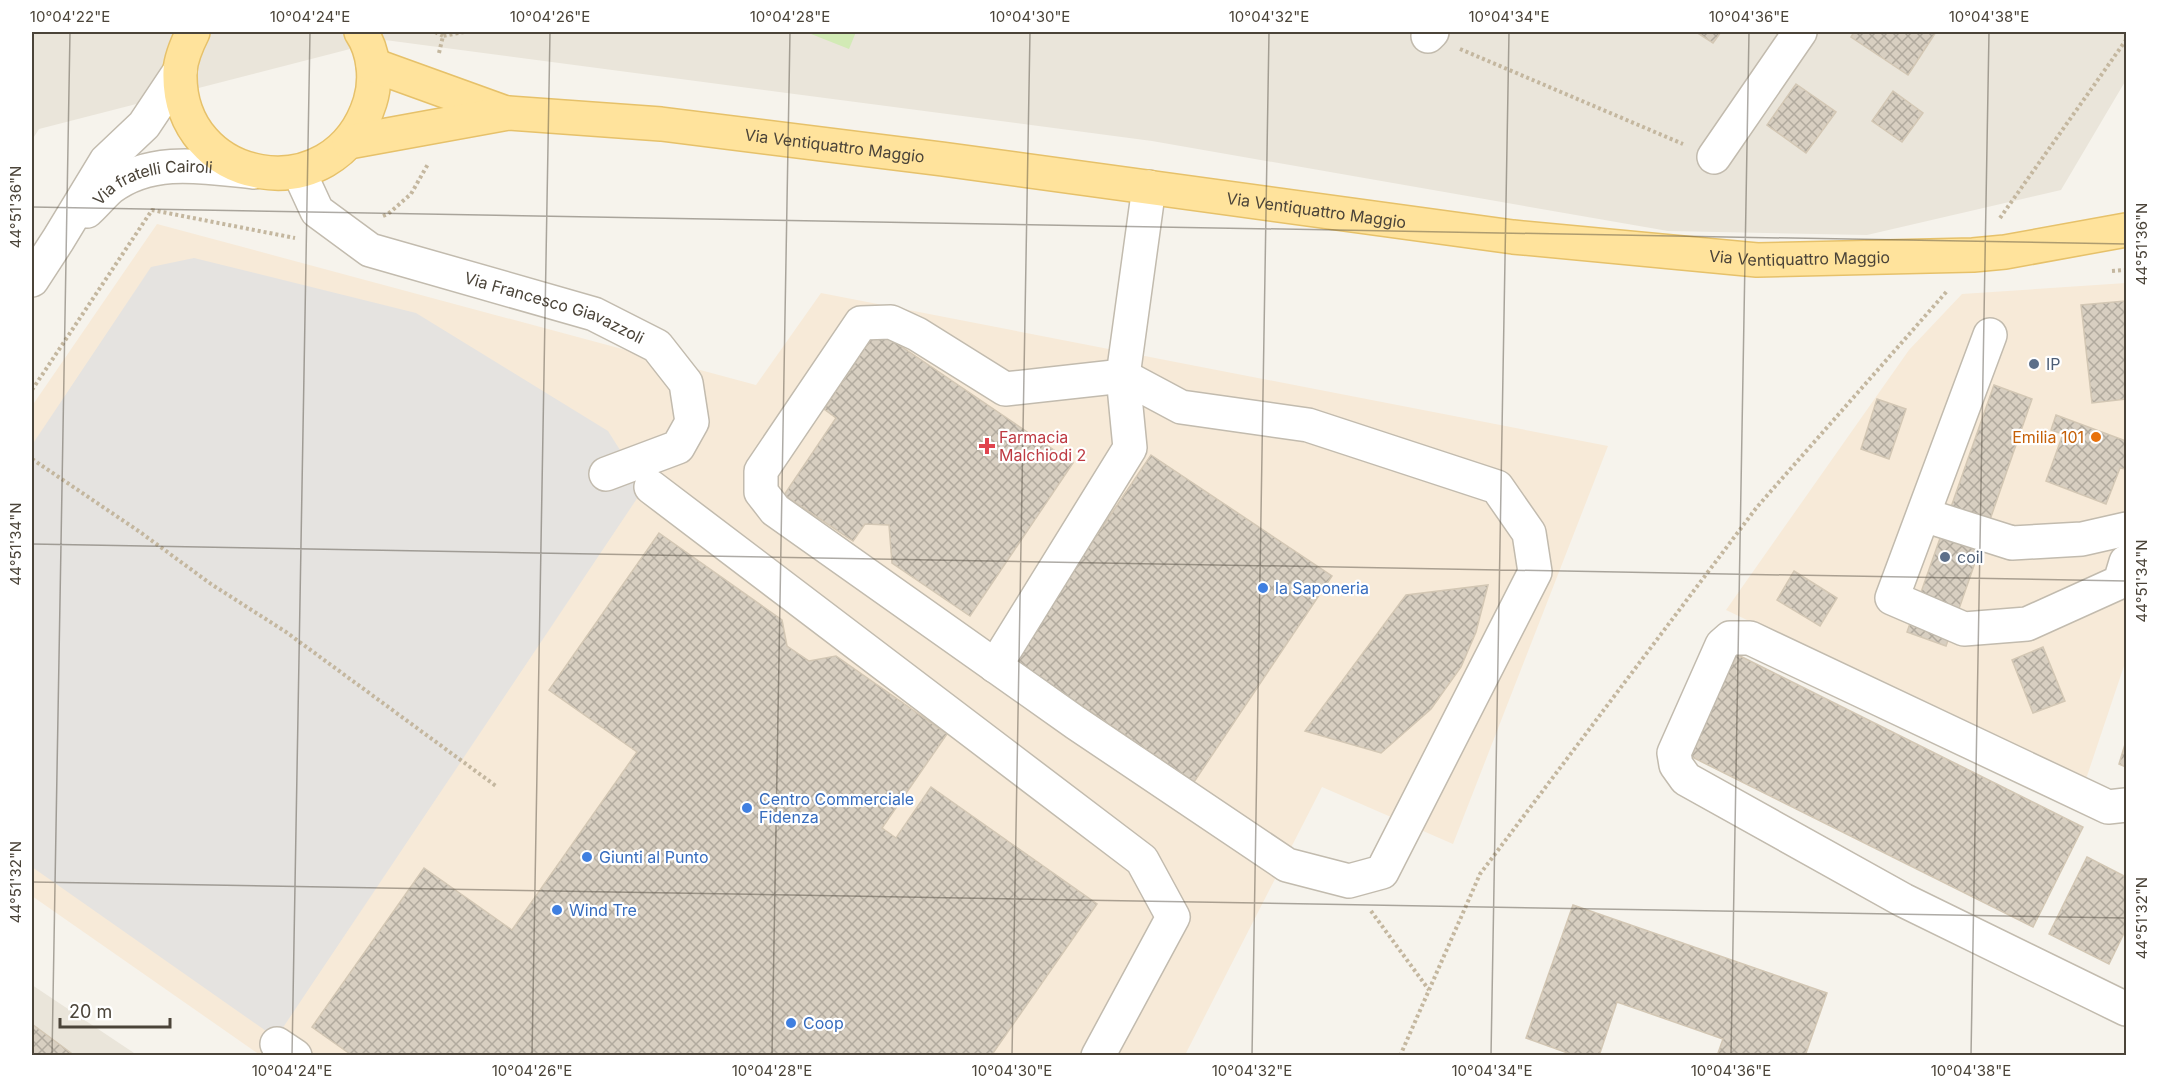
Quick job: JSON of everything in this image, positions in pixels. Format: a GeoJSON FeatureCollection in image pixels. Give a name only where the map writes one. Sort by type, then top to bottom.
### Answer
{"type":"FeatureCollection","features":[{"type":"Feature","properties":{"kind":"main road","name":"Via Ventiquattro Maggio"},"geometry":{"type":"LineString","coordinates":[[182,47],[183,100],[194,127],[212,149],[237,166],[265,173],[299,172],[326,160],[349,142],[364,119],[373,93],[373,65],[361,32]]}},
{"type":"Feature","properties":{"kind":"main road","name":"Via Ventiquattro Maggio"},"geometry":{"type":"LineString","coordinates":[[373,65],[508,113]]}},
{"type":"Feature","properties":{"kind":"main road","name":"Via Ventiquattro Maggio"},"geometry":{"type":"LineString","coordinates":[[349,142],[508,113],[661,124],[1513,237],[1758,260],[1973,255],[2006,252],[2127,230]]}},
{"type":"Feature","properties":{"kind":"street"},"geometry":{"type":"LineString","coordinates":[[1714,157],[1800,32]]}},
{"type":"Feature","properties":{"kind":"street","name":"Via fratelli Cairoli"},"geometry":{"type":"LineString","coordinates":[[32,280],[106,161],[144,125],[182,47]]}},
{"type":"Feature","properties":{"kind":"street","name":"Via fratelli Cairoli"},"geometry":{"type":"LineString","coordinates":[[58,240],[111,188],[145,169],[189,165],[265,173]]}},
{"type":"Feature","properties":{"kind":"street","name":"Via Francesco Giavazzoli"},"geometry":{"type":"LineString","coordinates":[[299,172],[317,211],[370,250],[594,314],[657,346],[686,383],[692,423],[678,447],[606,474]]}},
{"type":"Feature","properties":{"kind":"street"},"geometry":{"type":"LineString","coordinates":[[995,666],[1130,448],[1123,376],[1149,187]]}},
{"type":"Feature","properties":{"kind":"street"},"geometry":{"type":"LineString","coordinates":[[891,322],[917,334],[1005,389],[1123,376],[1181,407],[1308,425],[1497,487],[1530,533],[1535,572],[1382,872],[1349,881],[1287,865],[995,666],[775,510],[761,492],[761,471],[861,323],[891,322]]}},
{"type":"Feature","properties":{"kind":"street"},"geometry":{"type":"LineString","coordinates":[[1990,335],[1892,598],[1964,629],[2027,624],[2120,582],[2127,562]]}},
{"type":"Feature","properties":{"kind":"street"},"geometry":{"type":"LineString","coordinates":[[651,487],[1143,860],[1173,916],[1098,1056]]}},
{"type":"Feature","properties":{"kind":"street"},"geometry":{"type":"LineString","coordinates":[[1924,515],[2012,543],[2082,539],[2127,529]]}},
{"type":"Feature","properties":{"kind":"street"},"geometry":{"type":"LineString","coordinates":[[2127,805],[2108,807],[1750,638],[1730,638],[1722,645],[1674,753],[1676,765],[1686,779],[1903,900],[2127,1009]]}},
{"type":"Feature","properties":{"kind":"path"},"geometry":{"type":"LineString","coordinates":[[435,32],[443,36],[464,32]]}},
{"type":"Feature","properties":{"kind":"path"},"geometry":{"type":"LineString","coordinates":[[1430,34],[1714,157]]}},
{"type":"Feature","properties":{"kind":"path"},"geometry":{"type":"LineString","coordinates":[[429,86],[443,36]]}},
{"type":"Feature","properties":{"kind":"path"},"geometry":{"type":"LineString","coordinates":[[1973,255],[2127,40]]}},
{"type":"Feature","properties":{"kind":"path"},"geometry":{"type":"LineString","coordinates":[[32,390],[152,210],[293,238],[343,230],[388,214],[411,194],[429,162],[432,127]]}},
{"type":"Feature","properties":{"kind":"path"},"geometry":{"type":"LineString","coordinates":[[1400,1056],[1480,874],[1758,507],[1951,287]]}},
{"type":"Feature","properties":{"kind":"path"},"geometry":{"type":"LineString","coordinates":[[32,459],[140,532],[211,584],[286,632],[496,786]]}},
{"type":"Feature","properties":{"kind":"path"},"geometry":{"type":"LineString","coordinates":[[1349,881],[1429,990]]}},
{"type":"Feature","properties":{"kind":"shaded area"},"geometry":{"type":"Polygon","coordinates":[[[32,32],[2126,32],[2126,80],[2061,190],[1867,235],[1668,231],[1152,141],[385,40],[39,129],[32,140],[32,32]]]}},
{"type":"Feature","properties":{"kind":"shaded area"},"geometry":{"type":"Polygon","coordinates":[[[157,224],[756,385],[821,293],[1608,446],[1453,844],[1322,787],[1185,1055],[260,1055],[32,896],[32,406],[157,224]]]}},
{"type":"Feature","properties":{"kind":"shaded area"},"geometry":{"type":"Polygon","coordinates":[[[194,258],[416,313],[608,431],[644,488],[276,1038],[32,867],[32,445],[151,267],[194,258]]]}},
{"type":"Feature","properties":{"kind":"shaded area","name":"coil"},"geometry":{"type":"Polygon","coordinates":[[[2126,283],[2126,441],[2056,416],[2051,430],[2063,434],[2046,481],[2106,504],[2120,468],[2126,469],[2126,660],[2085,782],[1726,610],[1909,350],[1962,294],[2126,283]]]}},
{"type":"Feature","properties":{"kind":"shaded area"},"geometry":{"type":"Polygon","coordinates":[[[32,985],[137,1055],[32,1055],[32,985]]]}},
{"type":"Feature","properties":{"kind":"green space"},"geometry":{"type":"Polygon","coordinates":[[[806,32],[856,32],[849,49],[806,32]]]}},
{"type":"Feature","properties":{"kind":"building"},"geometry":{"type":"Polygon","coordinates":[[[1696,32],[1721,32],[1713,43],[1696,32]]]}},
{"type":"Feature","properties":{"kind":"building"},"geometry":{"type":"Polygon","coordinates":[[[1854,32],[1936,32],[1908,75],[1851,37],[1854,32]]]}},
{"type":"Feature","properties":{"kind":"building"},"geometry":{"type":"Polygon","coordinates":[[[1796,84],[1836,112],[1806,153],[1767,125],[1796,84]]]}},
{"type":"Feature","properties":{"kind":"building"},"geometry":{"type":"Polygon","coordinates":[[[1893,91],[1923,113],[1902,142],[1872,121],[1893,91]]]}},
{"type":"Feature","properties":{"kind":"building"},"geometry":{"type":"Polygon","coordinates":[[[2125,301],[2126,399],[2092,403],[2081,305],[2125,301]]]}},
{"type":"Feature","properties":{"kind":"building"},"geometry":{"type":"Polygon","coordinates":[[[877,330],[1073,463],[970,616],[892,563],[889,525],[865,524],[853,541],[784,495],[836,418],[824,409],[877,330]]]}},
{"type":"Feature","properties":{"kind":"building"},"geometry":{"type":"Polygon","coordinates":[[[1994,385],[2032,399],[1946,646],[1907,632],[1994,385]]]}},
{"type":"Feature","properties":{"kind":"building"},"geometry":{"type":"Polygon","coordinates":[[[1877,399],[1906,409],[1889,459],[1861,449],[1877,399]]]}},
{"type":"Feature","properties":{"kind":"building"},"geometry":{"type":"Polygon","coordinates":[[[2056,415],[2126,441],[2126,469],[2120,468],[2106,504],[2046,481],[2063,434],[2051,430],[2056,415]]]}},
{"type":"Feature","properties":{"kind":"building"},"geometry":{"type":"Polygon","coordinates":[[[1151,455],[1332,576],[1194,782],[1013,659],[1151,455]]]}},
{"type":"Feature","properties":{"kind":"building","name":"Centro Commerciale Fidenza"},"geometry":{"type":"Polygon","coordinates":[[[659,533],[782,620],[787,646],[809,661],[836,656],[947,734],[882,828],[896,838],[931,787],[1097,904],[991,1056],[353,1056],[312,1027],[424,868],[512,930],[637,752],[549,690],[659,533]]]}},
{"type":"Feature","properties":{"kind":"building"},"geometry":{"type":"Polygon","coordinates":[[[1794,571],[1837,598],[1820,626],[1777,600],[1794,571]]]}},
{"type":"Feature","properties":{"kind":"building"},"geometry":{"type":"Polygon","coordinates":[[[1488,585],[1476,632],[1461,667],[1431,709],[1381,753],[1305,731],[1406,595],[1488,585]]]}},
{"type":"Feature","properties":{"kind":"building"},"geometry":{"type":"Polygon","coordinates":[[[2043,647],[2065,701],[2033,713],[2012,660],[2043,647]]]}},
{"type":"Feature","properties":{"kind":"building"},"geometry":{"type":"Polygon","coordinates":[[[1732,652],[2083,827],[2033,927],[1682,752],[1732,652]]]}},
{"type":"Feature","properties":{"kind":"building"},"geometry":{"type":"Polygon","coordinates":[[[2126,741],[2126,767],[2119,764],[2126,741]]]}},
{"type":"Feature","properties":{"kind":"building"},"geometry":{"type":"Polygon","coordinates":[[[2087,857],[2126,877],[2126,929],[2109,964],[2049,934],[2087,857]]]}},
{"type":"Feature","properties":{"kind":"building"},"geometry":{"type":"Polygon","coordinates":[[[1573,905],[1827,993],[1805,1056],[1717,1056],[1723,1039],[1617,1002],[1599,1056],[1576,1056],[1526,1038],[1573,905]]]}},
{"type":"Feature","properties":{"kind":"building"},"geometry":{"type":"Polygon","coordinates":[[[32,1024],[75,1056],[32,1056],[32,1024]]]}},
{"type":"Feature","properties":{"kind":"place","name":"IP"},"geometry":{"type":"Point","coordinates":[2034,364]}},
{"type":"Feature","properties":{"kind":"place","name":"Emilia 101"},"geometry":{"type":"Point","coordinates":[2096,437]}},
{"type":"Feature","properties":{"kind":"place","name":"Farmacia Malchiodi 2"},"geometry":{"type":"Point","coordinates":[987,446]}},
{"type":"Feature","properties":{"kind":"place","name":"coil"},"geometry":{"type":"Point","coordinates":[1945,557]}},
{"type":"Feature","properties":{"kind":"place","name":"la Saponeria"},"geometry":{"type":"Point","coordinates":[1263,588]}},
{"type":"Feature","properties":{"kind":"place","name":"Centro Commerciale Fidenza"},"geometry":{"type":"Point","coordinates":[747,808]}},
{"type":"Feature","properties":{"kind":"place","name":"Giunti al Punto"},"geometry":{"type":"Point","coordinates":[587,857]}},
{"type":"Feature","properties":{"kind":"place","name":"Wind Tre"},"geometry":{"type":"Point","coordinates":[557,910]}},
{"type":"Feature","properties":{"kind":"place","name":"Coop"},"geometry":{"type":"Point","coordinates":[791,1023]}}]}
